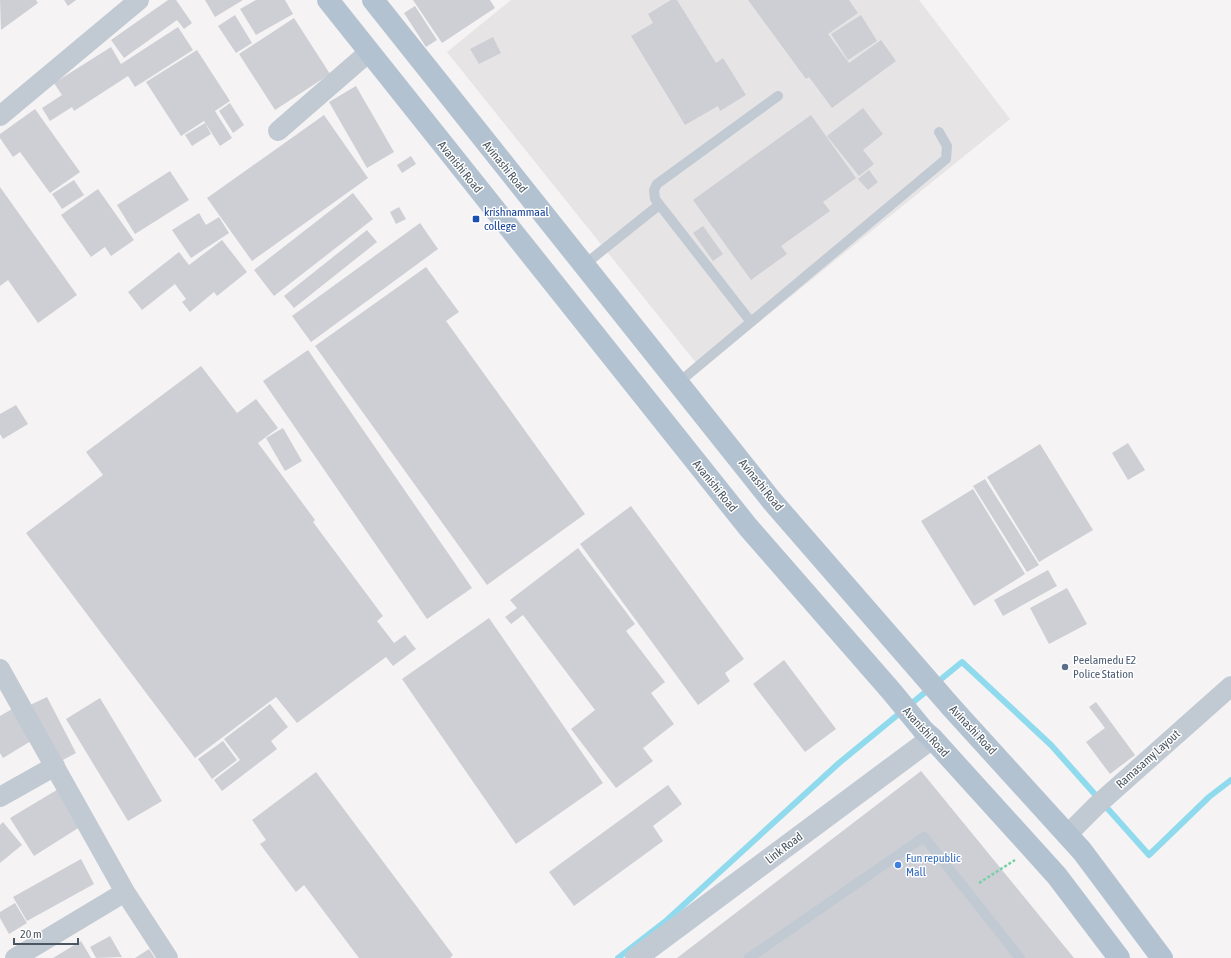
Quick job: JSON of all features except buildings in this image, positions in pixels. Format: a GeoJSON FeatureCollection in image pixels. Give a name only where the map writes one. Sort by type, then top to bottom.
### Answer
{"type":"FeatureCollection","features":[{"type":"Feature","properties":{"kind":"main road","name":"Avanishi Road"},"geometry":{"type":"LineString","coordinates":[[328,0],[748,527],[928,735],[1057,876],[1119,958]]}},
{"type":"Feature","properties":{"kind":"main road","name":"Avinashi Road"},"geometry":{"type":"LineString","coordinates":[[382,3],[584,265],[772,501],[952,708],[1068,834],[1162,958]]}},
{"type":"Feature","properties":{"kind":"street"},"geometry":{"type":"LineString","coordinates":[[0,116],[139,0]]}},
{"type":"Feature","properties":{"kind":"street"},"geometry":{"type":"LineString","coordinates":[[278,131],[369,52]]}},
{"type":"Feature","properties":{"kind":"street"},"geometry":{"type":"LineString","coordinates":[[0,669],[125,892],[168,958]]}},
{"type":"Feature","properties":{"kind":"street","name":"Ramasamy Layout"},"geometry":{"type":"LineString","coordinates":[[1068,834],[1103,800],[1231,686]]}},
{"type":"Feature","properties":{"kind":"street","name":"Link Road"},"geometry":{"type":"LineString","coordinates":[[636,958],[928,735]]}},
{"type":"Feature","properties":{"kind":"street"},"geometry":{"type":"LineString","coordinates":[[0,797],[55,766]]}},
{"type":"Feature","properties":{"kind":"street"},"geometry":{"type":"LineString","coordinates":[[17,958],[125,892]]}},
{"type":"Feature","properties":{"kind":"lane"},"geometry":{"type":"LineString","coordinates":[[751,322],[655,200],[654,190],[657,184],[778,96]]}},
{"type":"Feature","properties":{"kind":"lane"},"geometry":{"type":"LineString","coordinates":[[678,382],[946,159],[947,146],[939,132]]}},
{"type":"Feature","properties":{"kind":"lane"},"geometry":{"type":"LineString","coordinates":[[584,265],[659,205]]}},
{"type":"Feature","properties":{"kind":"lane"},"geometry":{"type":"LineString","coordinates":[[749,958],[924,837],[1020,958]]}},
{"type":"Feature","properties":{"kind":"path"},"geometry":{"type":"LineString","coordinates":[[967,891],[1032,849]]}},
{"type":"Feature","properties":{"kind":"shaded area"},"geometry":{"type":"Polygon","coordinates":[[[511,0],[919,0],[1010,119],[701,369],[447,52],[511,0]]]}},
{"type":"Feature","properties":{"kind":"waterway"},"geometry":{"type":"LineString","coordinates":[[618,958],[667,920],[839,763],[962,662],[1051,745],[1149,855],[1209,797],[1231,780]]}},
{"type":"Feature","properties":{"kind":"place","name":"krishnammaal college"},"geometry":{"type":"Point","coordinates":[476,219]}},
{"type":"Feature","properties":{"kind":"place","name":"Peelamedu E2 Police Station"},"geometry":{"type":"Point","coordinates":[1065,667]}},
{"type":"Feature","properties":{"kind":"place","name":"Fun republic Mall"},"geometry":{"type":"Point","coordinates":[898,865]}}]}
